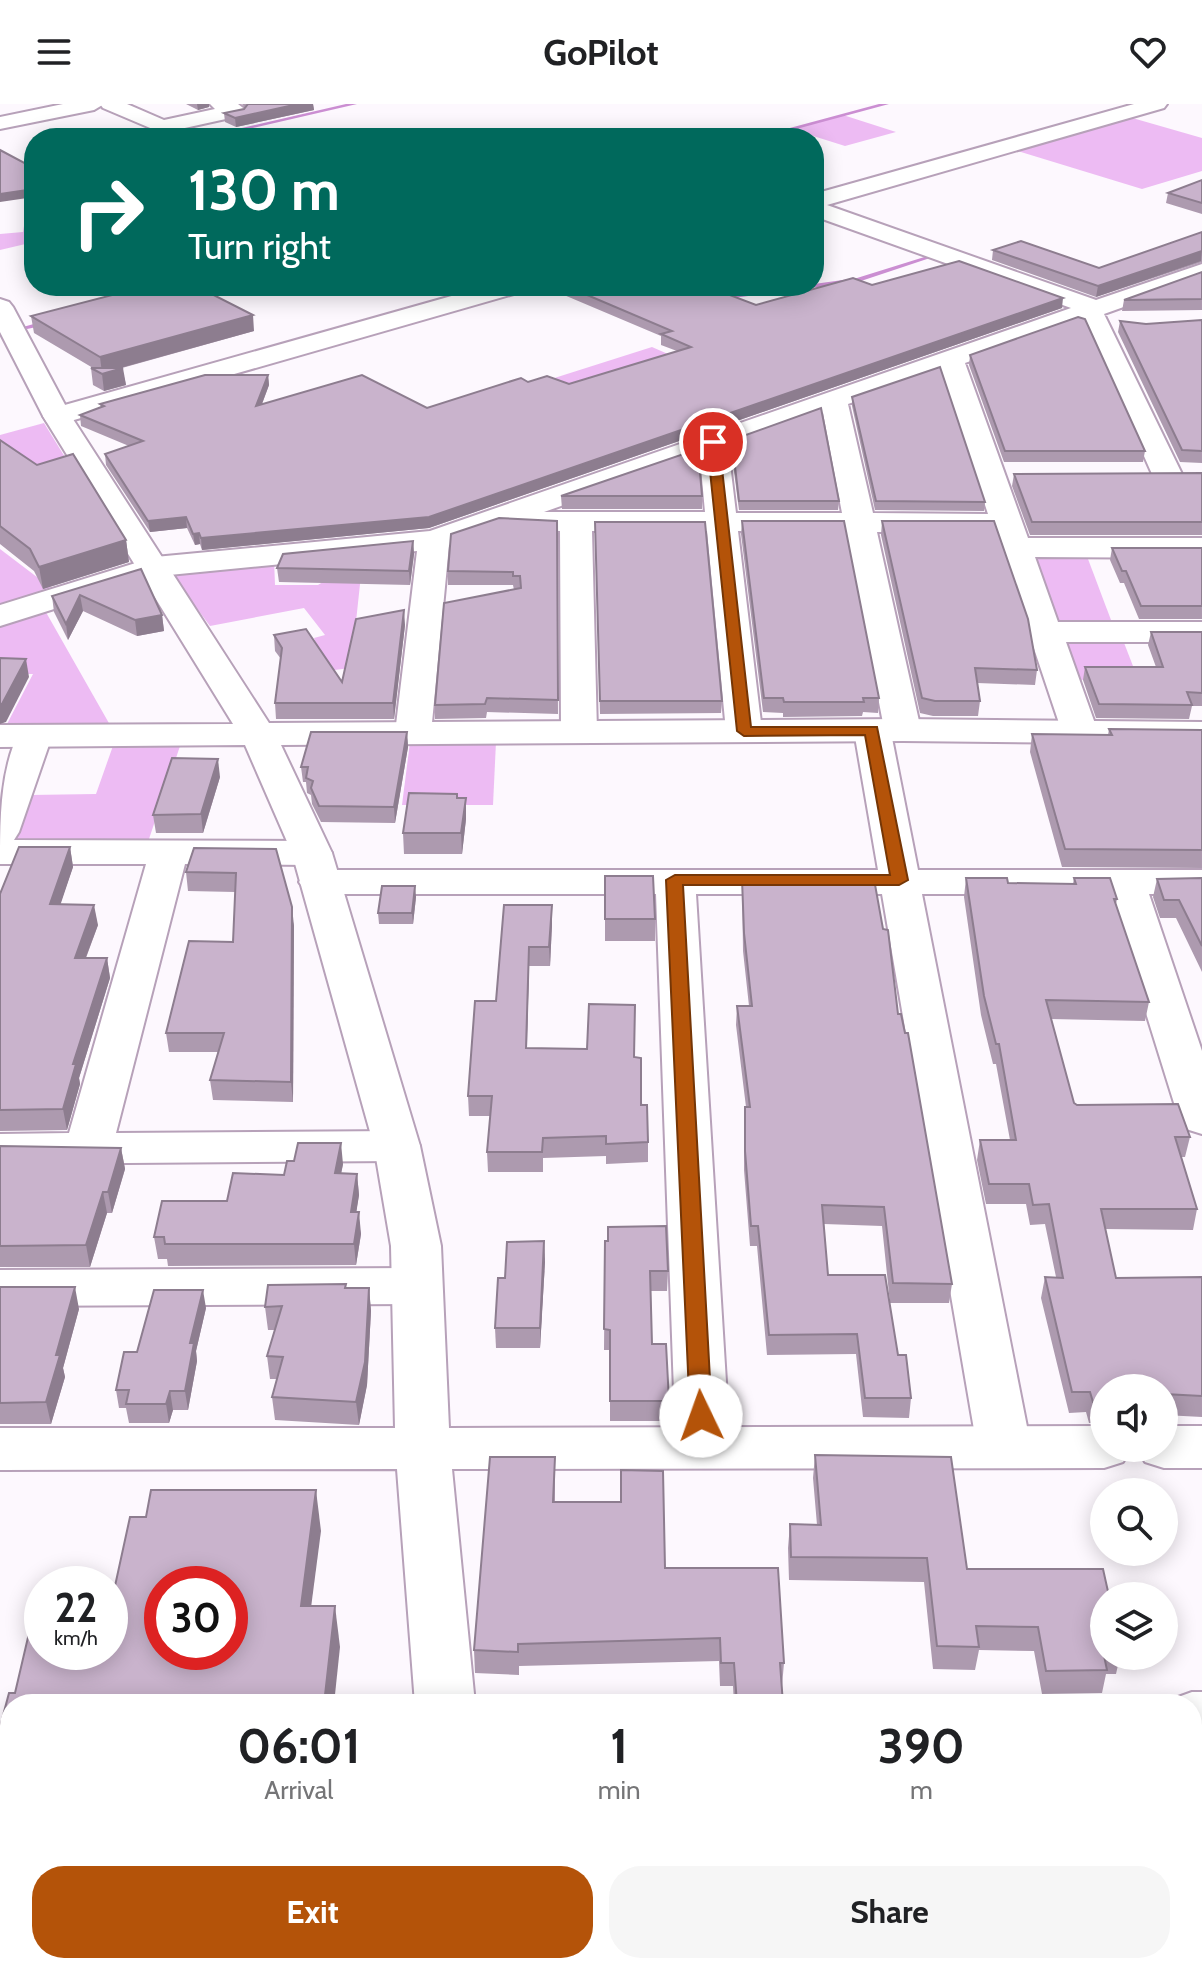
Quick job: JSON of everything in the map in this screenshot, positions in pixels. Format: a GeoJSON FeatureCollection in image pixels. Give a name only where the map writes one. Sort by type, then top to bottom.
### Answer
{"type":"FeatureCollection","features":[{"type":"Feature","properties":{"kind":"street"},"geometry":{"type":"LineString","coordinates":[[0,123],[94,104]]}},
{"type":"Feature","properties":{"kind":"street"},"geometry":{"type":"LineString","coordinates":[[110,104],[162,127],[237,111],[220,104]]}},
{"type":"Feature","properties":{"kind":"street"},"geometry":{"type":"LineString","coordinates":[[824,198],[1157,104]]}},
{"type":"Feature","properties":{"kind":"street"},"geometry":{"type":"LineString","coordinates":[[824,212],[1088,315],[1128,323]]}},
{"type":"Feature","properties":{"kind":"street"},"geometry":{"type":"LineString","coordinates":[[0,616],[155,567],[434,540],[950,359],[1088,315],[1202,271]]}},
{"type":"Feature","properties":{"kind":"street"},"geometry":{"type":"LineString","coordinates":[[57,416],[480,296]]}},
{"type":"Feature","properties":{"kind":"street"},"geometry":{"type":"LineString","coordinates":[[0,307],[57,416],[258,734],[316,867],[397,1146],[416,1246],[423,1448],[444,1694]]}},
{"type":"Feature","properties":{"kind":"street"},"geometry":{"type":"LineString","coordinates":[[1088,315],[1165,474]]}},
{"type":"Feature","properties":{"kind":"street"},"geometry":{"type":"LineString","coordinates":[[950,359],[1005,474],[1012,535],[1080,732]]}},
{"type":"Feature","properties":{"kind":"street"},"geometry":{"type":"LineString","coordinates":[[827,403],[836,408],[862,523],[887,730],[899,880],[1004,1447]]}},
{"type":"Feature","properties":{"kind":"street"},"geometry":{"type":"LineString","coordinates":[[713,442],[744,731]]}},
{"type":"Feature","properties":{"kind":"street"},"geometry":{"type":"LineString","coordinates":[[492,521],[862,523],[1202,548]]}},
{"type":"Feature","properties":{"kind":"street"},"geometry":{"type":"LineString","coordinates":[[576,523],[579,732]]}},
{"type":"Feature","properties":{"kind":"street"},"geometry":{"type":"LineString","coordinates":[[413,733],[434,540]]}},
{"type":"Feature","properties":{"kind":"street"},"geometry":{"type":"LineString","coordinates":[[1046,632],[1202,632]]}},
{"type":"Feature","properties":{"kind":"street"},"geometry":{"type":"LineString","coordinates":[[0,832],[17,736],[887,730],[1202,733]]}},
{"type":"Feature","properties":{"kind":"street"},"geometry":{"type":"LineString","coordinates":[[0,852],[169,852],[316,867],[675,880],[1202,882]]}},
{"type":"Feature","properties":{"kind":"street"},"geometry":{"type":"LineString","coordinates":[[88,1149],[169,852]]}},
{"type":"Feature","properties":{"kind":"street"},"geometry":{"type":"LineString","coordinates":[[675,880],[703,1447]]}},
{"type":"Feature","properties":{"kind":"street"},"geometry":{"type":"LineString","coordinates":[[1125,881],[1202,1119]]}},
{"type":"Feature","properties":{"kind":"street"},"geometry":{"type":"LineString","coordinates":[[0,1149],[397,1146]]}},
{"type":"Feature","properties":{"kind":"street"},"geometry":{"type":"LineString","coordinates":[[0,1288],[417,1286]]}},
{"type":"Feature","properties":{"kind":"street"},"geometry":{"type":"LineString","coordinates":[[0,1449],[1090,1447]]}},
{"type":"Feature","properties":{"kind":"street"},"geometry":{"type":"LineString","coordinates":[[1178,1447],[1202,1447]]}},
{"type":"Feature","properties":{"kind":"shaded area"},"geometry":{"type":"Polygon","coordinates":[[[843,115],[896,132],[845,146],[824,139],[824,128],[795,128],[843,115]]]}},
{"type":"Feature","properties":{"kind":"shaded area"},"geometry":{"type":"Polygon","coordinates":[[[1122,115],[1202,138],[1202,171],[1142,189],[1008,148],[1122,115]]]}},
{"type":"Feature","properties":{"kind":"shaded area"},"geometry":{"type":"Polygon","coordinates":[[[24,226],[24,244],[0,250],[0,234],[23,232],[24,226]]]}},
{"type":"Feature","properties":{"kind":"shaded area"},"geometry":{"type":"Polygon","coordinates":[[[652,347],[743,387],[569,392],[545,381],[652,347]]]}},
{"type":"Feature","properties":{"kind":"shaded area"},"geometry":{"type":"Polygon","coordinates":[[[44,423],[68,462],[36,477],[0,454],[0,435],[44,423]]]}},
{"type":"Feature","properties":{"kind":"shaded area"},"geometry":{"type":"Polygon","coordinates":[[[0,549],[58,593],[0,612],[0,549]]]}},
{"type":"Feature","properties":{"kind":"shaded area"},"geometry":{"type":"Polygon","coordinates":[[[1085,551],[1114,628],[1052,622],[1027,558],[1085,551]]]}},
{"type":"Feature","properties":{"kind":"shaded area"},"geometry":{"type":"Polygon","coordinates":[[[274,559],[275,585],[318,585],[331,577],[361,575],[351,668],[326,671],[314,638],[325,635],[304,608],[210,626],[172,575],[185,568],[274,559]]]}},
{"type":"Feature","properties":{"kind":"shaded area"},"geometry":{"type":"Polygon","coordinates":[[[43,607],[110,725],[7,724],[33,674],[0,674],[0,621],[43,607]]]}},
{"type":"Feature","properties":{"kind":"shaded area"},"geometry":{"type":"Polygon","coordinates":[[[1121,635],[1138,679],[1070,680],[1057,641],[1121,635]]]}},
{"type":"Feature","properties":{"kind":"shaded area"},"geometry":{"type":"Polygon","coordinates":[[[410,742],[496,742],[493,805],[402,805],[410,742]]]}},
{"type":"Feature","properties":{"kind":"shaded area"},"geometry":{"type":"Polygon","coordinates":[[[114,743],[181,743],[146,848],[13,840],[30,795],[96,794],[114,743]]]}},
{"type":"Feature","properties":{"kind":"building"},"geometry":{"type":"Polygon","coordinates":[[[248,104],[298,104],[235,118],[224,113],[244,109],[248,104]]]}},
{"type":"Feature","properties":{"kind":"building"},"geometry":{"type":"Polygon","coordinates":[[[0,150],[24,163],[24,190],[0,194],[0,150]]]}},
{"type":"Feature","properties":{"kind":"building"},"geometry":{"type":"Polygon","coordinates":[[[1202,180],[1202,203],[1168,193],[1202,180]]]}},
{"type":"Feature","properties":{"kind":"building"},"geometry":{"type":"Polygon","coordinates":[[[1202,232],[1202,251],[1098,286],[993,250],[1021,241],[1099,268],[1202,232]]]}},
{"type":"Feature","properties":{"kind":"building"},"geometry":{"type":"Polygon","coordinates":[[[959,261],[1063,298],[429,517],[201,538],[199,533],[193,534],[186,517],[148,521],[105,454],[143,441],[80,415],[104,406],[100,404],[205,375],[268,375],[256,406],[362,375],[427,408],[521,378],[528,382],[547,376],[569,384],[691,347],[661,334],[672,331],[590,296],[732,296],[756,305],[788,296],[824,296],[824,286],[853,278],[872,285],[959,261]]]}},
{"type":"Feature","properties":{"kind":"building"},"geometry":{"type":"Polygon","coordinates":[[[1202,272],[1202,299],[1124,300],[1202,272]]]}},
{"type":"Feature","properties":{"kind":"building"},"geometry":{"type":"Polygon","coordinates":[[[109,296],[216,296],[253,315],[100,357],[31,316],[109,296]]]}},
{"type":"Feature","properties":{"kind":"building"},"geometry":{"type":"Polygon","coordinates":[[[1078,317],[1085,319],[1145,451],[1005,451],[970,355],[1078,317]]]}},
{"type":"Feature","properties":{"kind":"building"},"geometry":{"type":"Polygon","coordinates":[[[1202,320],[1202,451],[1182,450],[1120,321],[1146,324],[1202,320]]]}},
{"type":"Feature","properties":{"kind":"building"},"geometry":{"type":"Polygon","coordinates":[[[940,367],[985,502],[876,501],[852,397],[940,367]]]}},
{"type":"Feature","properties":{"kind":"building"},"geometry":{"type":"Polygon","coordinates":[[[91,368],[123,368],[102,374],[91,368]]]}},
{"type":"Feature","properties":{"kind":"building"},"geometry":{"type":"Polygon","coordinates":[[[821,408],[839,501],[739,501],[732,440],[821,408]]]}},
{"type":"Feature","properties":{"kind":"building"},"geometry":{"type":"Polygon","coordinates":[[[0,440],[37,465],[73,454],[126,540],[39,567],[30,549],[0,526],[0,440]]]}},
{"type":"Feature","properties":{"kind":"building"},"geometry":{"type":"Polygon","coordinates":[[[698,449],[702,496],[561,496],[698,449]]]}},
{"type":"Feature","properties":{"kind":"building"},"geometry":{"type":"Polygon","coordinates":[[[1202,473],[1202,522],[1032,522],[1014,474],[1202,473]]]}},
{"type":"Feature","properties":{"kind":"building"},"geometry":{"type":"Polygon","coordinates":[[[499,518],[557,521],[558,700],[487,698],[485,704],[435,705],[444,603],[521,588],[520,576],[513,576],[513,572],[448,571],[451,534],[499,518]]]}},
{"type":"Feature","properties":{"kind":"building"},"geometry":{"type":"Polygon","coordinates":[[[742,521],[844,521],[879,698],[863,698],[864,702],[784,702],[783,698],[764,698],[742,521]]]}},
{"type":"Feature","properties":{"kind":"building"},"geometry":{"type":"Polygon","coordinates":[[[882,521],[994,521],[1028,619],[1037,670],[975,668],[980,701],[922,698],[882,521]]]}},
{"type":"Feature","properties":{"kind":"building"},"geometry":{"type":"Polygon","coordinates":[[[595,522],[705,522],[722,701],[600,701],[595,522]]]}},
{"type":"Feature","properties":{"kind":"building"},"geometry":{"type":"Polygon","coordinates":[[[413,541],[409,571],[277,568],[283,554],[413,541]]]}},
{"type":"Feature","properties":{"kind":"building"},"geometry":{"type":"Polygon","coordinates":[[[1112,548],[1202,548],[1202,606],[1141,606],[1112,548]]]}},
{"type":"Feature","properties":{"kind":"building"},"geometry":{"type":"Polygon","coordinates":[[[141,569],[162,615],[135,620],[80,595],[66,624],[52,596],[141,569]]]}},
{"type":"Feature","properties":{"kind":"building"},"geometry":{"type":"Polygon","coordinates":[[[404,610],[393,703],[275,703],[282,648],[274,635],[306,629],[342,682],[356,619],[404,610]]]}},
{"type":"Feature","properties":{"kind":"building"},"geometry":{"type":"Polygon","coordinates":[[[1151,632],[1202,632],[1202,693],[1187,692],[1192,705],[1099,704],[1085,667],[1163,667],[1151,632]]]}},
{"type":"Feature","properties":{"kind":"building"},"geometry":{"type":"Polygon","coordinates":[[[0,658],[26,659],[2,704],[0,704],[0,658]]]}},
{"type":"Feature","properties":{"kind":"building"},"geometry":{"type":"Polygon","coordinates":[[[1109,729],[1202,730],[1202,850],[1065,849],[1032,734],[1112,735],[1109,729]]]}},
{"type":"Feature","properties":{"kind":"building"},"geometry":{"type":"Polygon","coordinates":[[[311,732],[407,732],[394,807],[319,806],[311,788],[313,781],[306,778],[308,767],[301,767],[311,732]]]}},
{"type":"Feature","properties":{"kind":"building"},"geometry":{"type":"Polygon","coordinates":[[[172,758],[218,759],[201,814],[153,815],[172,758]]]}},
{"type":"Feature","properties":{"kind":"building"},"geometry":{"type":"Polygon","coordinates":[[[409,793],[457,794],[457,798],[466,798],[461,833],[403,833],[409,793]]]}},
{"type":"Feature","properties":{"kind":"building"},"geometry":{"type":"Polygon","coordinates":[[[19,847],[70,847],[50,904],[94,905],[75,958],[107,958],[73,1064],[76,1064],[63,1109],[0,1110],[0,894],[19,847]]]}},
{"type":"Feature","properties":{"kind":"building"},"geometry":{"type":"Polygon","coordinates":[[[194,848],[276,849],[292,907],[291,1082],[210,1080],[224,1033],[166,1033],[189,941],[233,942],[236,873],[186,872],[194,848]]]}},
{"type":"Feature","properties":{"kind":"building"},"geometry":{"type":"Polygon","coordinates":[[[605,876],[653,876],[655,919],[605,919],[605,876]]]}},
{"type":"Feature","properties":{"kind":"building"},"geometry":{"type":"Polygon","coordinates":[[[966,878],[1007,878],[1008,883],[1076,884],[1074,878],[1110,878],[1117,899],[1114,899],[1149,1002],[1046,1000],[1074,1103],[1178,1104],[1190,1137],[1175,1137],[1197,1209],[1101,1209],[1116,1278],[1202,1277],[1202,1396],[1178,1395],[1178,1374],[1090,1374],[1090,1392],[1072,1392],[1045,1277],[1063,1278],[1049,1204],[1033,1205],[1029,1184],[989,1184],[980,1140],[1016,1140],[999,1044],[996,1044],[984,996],[966,878]]]}},
{"type":"Feature","properties":{"kind":"building"},"geometry":{"type":"Polygon","coordinates":[[[1202,878],[1202,946],[1179,900],[1164,900],[1157,879],[1202,878]]]}},
{"type":"Feature","properties":{"kind":"building"},"geometry":{"type":"Polygon","coordinates":[[[742,879],[874,879],[883,929],[888,930],[898,1014],[901,1014],[905,1033],[908,1033],[952,1284],[893,1283],[884,1207],[822,1205],[828,1275],[885,1275],[898,1355],[906,1355],[911,1398],[865,1398],[857,1334],[769,1335],[758,1226],[751,1226],[745,1151],[745,1107],[750,1107],[737,1006],[752,1006],[742,879]]]}},
{"type":"Feature","properties":{"kind":"building"},"geometry":{"type":"Polygon","coordinates":[[[382,886],[415,886],[412,913],[378,913],[382,886]]]}},
{"type":"Feature","properties":{"kind":"building"},"geometry":{"type":"Polygon","coordinates":[[[504,905],[552,905],[549,947],[529,947],[526,1048],[587,1049],[589,1004],[635,1005],[634,1057],[641,1058],[641,1105],[647,1105],[648,1142],[606,1144],[606,1136],[543,1138],[542,1152],[487,1152],[492,1096],[468,1096],[475,1001],[496,1001],[504,905]]]}},
{"type":"Feature","properties":{"kind":"building"},"geometry":{"type":"Polygon","coordinates":[[[298,1143],[341,1143],[335,1173],[357,1174],[351,1212],[359,1212],[354,1244],[165,1244],[164,1237],[154,1237],[162,1201],[227,1201],[233,1173],[284,1175],[287,1161],[294,1161],[298,1143]]]}},
{"type":"Feature","properties":{"kind":"building"},"geometry":{"type":"Polygon","coordinates":[[[0,1146],[121,1148],[108,1192],[103,1192],[86,1245],[0,1246],[0,1146]]]}},
{"type":"Feature","properties":{"kind":"building"},"geometry":{"type":"Polygon","coordinates":[[[666,1226],[668,1271],[650,1271],[652,1344],[666,1344],[669,1401],[610,1401],[610,1330],[604,1329],[605,1241],[608,1241],[608,1227],[666,1226]]]}},
{"type":"Feature","properties":{"kind":"building"},"geometry":{"type":"Polygon","coordinates":[[[544,1241],[540,1328],[495,1328],[498,1278],[505,1278],[507,1242],[544,1241]]]}},
{"type":"Feature","properties":{"kind":"building"},"geometry":{"type":"Polygon","coordinates":[[[346,1284],[345,1288],[369,1288],[365,1362],[356,1402],[272,1397],[283,1357],[267,1356],[282,1306],[265,1307],[268,1285],[346,1284]]]}},
{"type":"Feature","properties":{"kind":"building"},"geometry":{"type":"Polygon","coordinates":[[[0,1287],[75,1287],[46,1402],[0,1403],[0,1287]]]}},
{"type":"Feature","properties":{"kind":"building"},"geometry":{"type":"Polygon","coordinates":[[[154,1290],[203,1290],[190,1343],[194,1343],[185,1391],[170,1391],[166,1404],[126,1404],[129,1390],[116,1390],[124,1352],[137,1352],[154,1290]]]}},
{"type":"Feature","properties":{"kind":"building"},"geometry":{"type":"Polygon","coordinates":[[[815,1455],[951,1457],[967,1569],[1103,1569],[1106,1582],[1090,1582],[1090,1670],[1107,1670],[1046,1671],[1038,1627],[976,1626],[979,1647],[937,1646],[927,1558],[791,1557],[790,1524],[821,1525],[815,1455]]]}},
{"type":"Feature","properties":{"kind":"building"},"geometry":{"type":"Polygon","coordinates":[[[490,1457],[555,1457],[553,1502],[621,1502],[621,1470],[663,1471],[665,1568],[778,1568],[784,1663],[780,1663],[782,1694],[736,1694],[734,1663],[721,1663],[720,1638],[518,1644],[518,1652],[474,1650],[490,1457]]]}},
{"type":"Feature","properties":{"kind":"building"},"geometry":{"type":"Polygon","coordinates":[[[151,1490],[316,1490],[301,1606],[335,1606],[325,1694],[9,1694],[15,1693],[24,1654],[24,1670],[128,1670],[128,1566],[119,1566],[130,1517],[146,1517],[151,1490]]]}},
{"type":"Feature","properties":{"kind":"waterway"},"geometry":{"type":"LineString","coordinates":[[246,128],[354,104]]}},
{"type":"Feature","properties":{"kind":"waterway"},"geometry":{"type":"LineString","coordinates":[[794,128],[886,104]]}},
{"type":"Feature","properties":{"kind":"waterway"},"geometry":{"type":"LineString","coordinates":[[824,285],[858,280],[936,255]]}},
{"type":"Feature","properties":{"kind":"waterway"},"geometry":{"type":"LineString","coordinates":[[712,296],[733,296]]}},
{"type":"Feature","properties":{"kind":"waterway"},"geometry":{"type":"LineString","coordinates":[[27,327],[48,322]]}},
{"type":"Feature","properties":{"kind":"route"},"geometry":{"type":"LineString","coordinates":[[701,1416],[675,880],[899,880],[872,731],[744,731],[713,442]]}}]}
